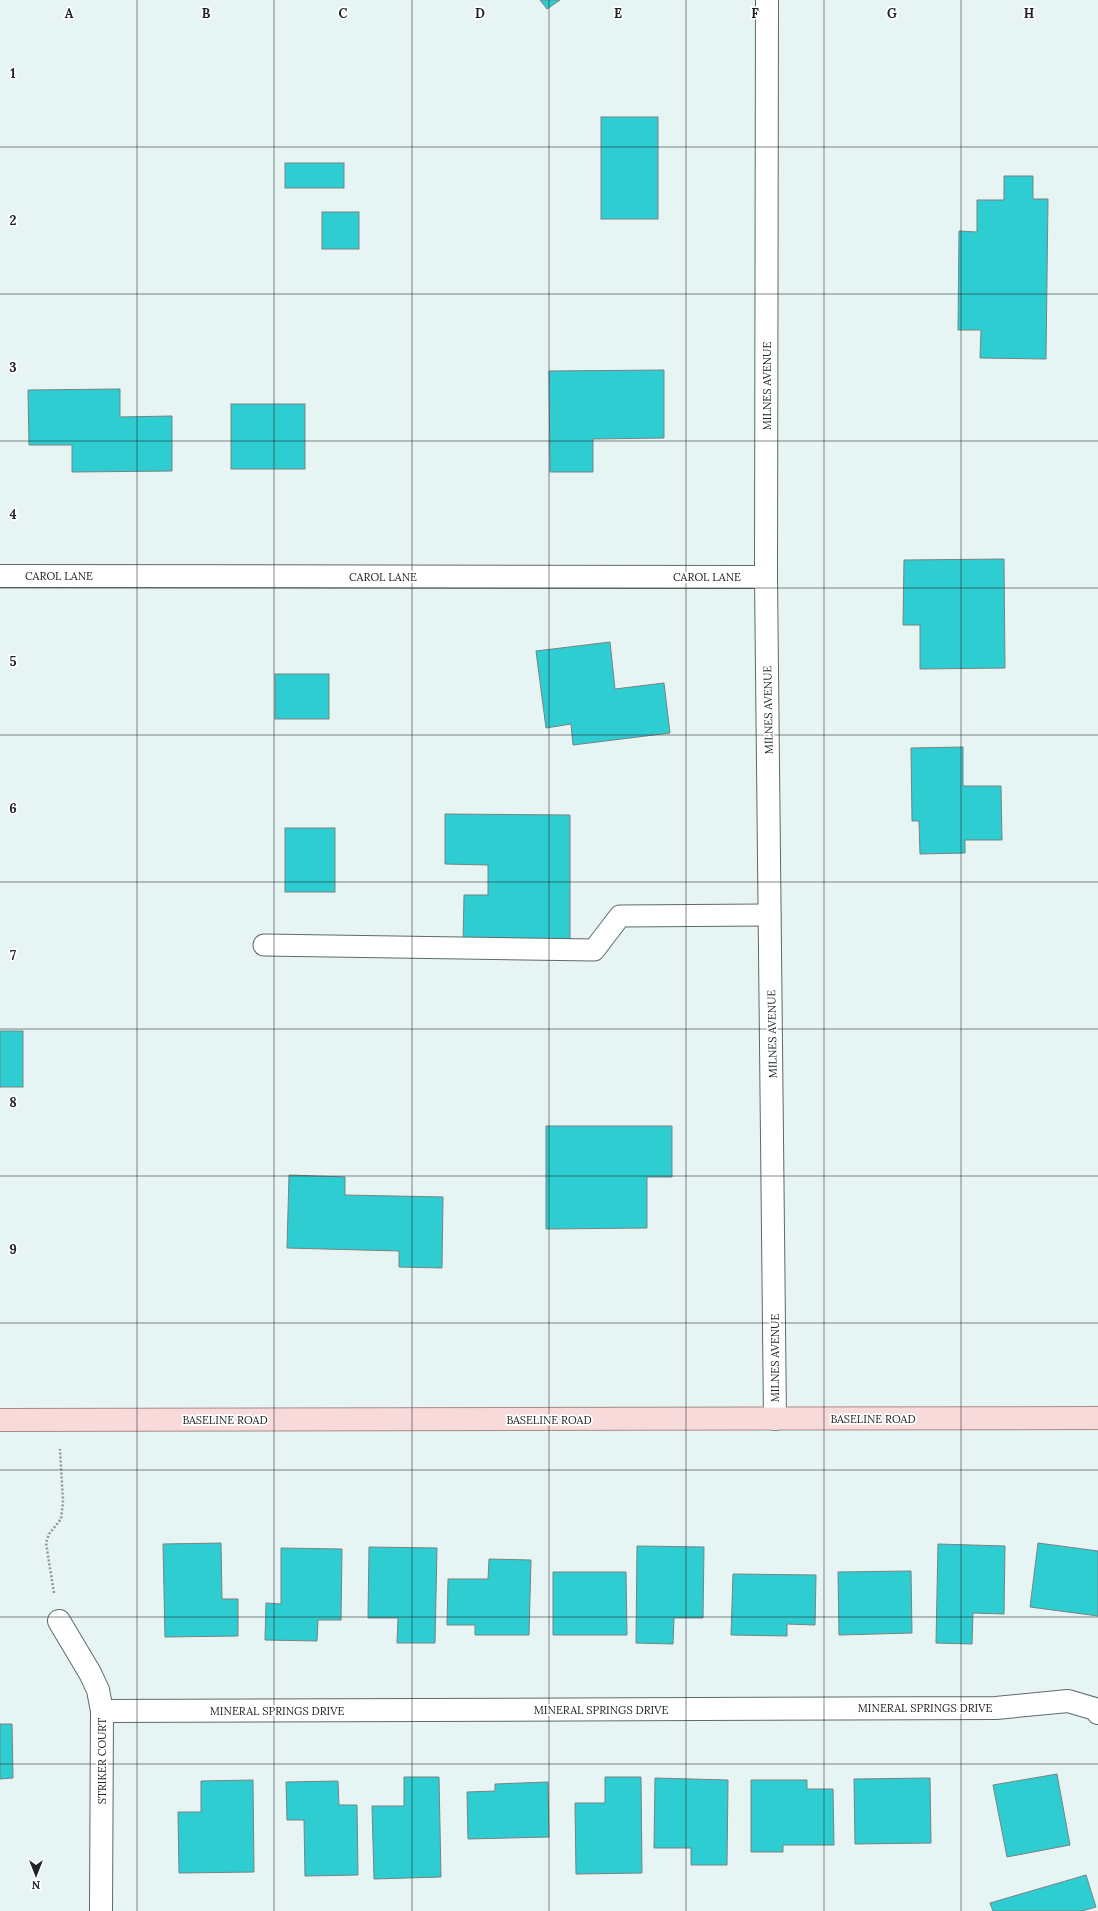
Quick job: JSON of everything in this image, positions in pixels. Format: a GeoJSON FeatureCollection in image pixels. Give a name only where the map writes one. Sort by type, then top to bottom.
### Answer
{"type":"FeatureCollection","features":[{"type":"Feature","properties":{"kind":"main road","name":"BASELINE ROAD"},"geometry":{"type":"LineString","coordinates":[[0,1420],[1098,1418]]}},
{"type":"Feature","properties":{"kind":"street","name":"MILNES AVENUE"},"geometry":{"type":"LineString","coordinates":[[767,0],[766,577],[775,1419]]}},
{"type":"Feature","properties":{"kind":"street","name":"CAROL LANE"},"geometry":{"type":"LineString","coordinates":[[0,576],[766,577]]}},
{"type":"Feature","properties":{"kind":"street","name":"STRIKER COURT"},"geometry":{"type":"LineString","coordinates":[[59,1621],[90,1673],[98,1690],[102,1711],[101,1911]]}},
{"type":"Feature","properties":{"kind":"street","name":"MINERAL SPRINGS DRIVE"},"geometry":{"type":"LineString","coordinates":[[102,1711],[996,1708],[1068,1701],[1095,1709],[1098,1713]]}},
{"type":"Feature","properties":{"kind":"lane"},"geometry":{"type":"LineString","coordinates":[[264,945],[594,950],[620,916],[770,915]]}},
{"type":"Feature","properties":{"kind":"path"},"geometry":{"type":"LineString","coordinates":[[59,1621],[46,1543],[49,1534],[61,1519],[63,1502],[60,1420]]}},
{"type":"Feature","properties":{"kind":"building"},"geometry":{"type":"Polygon","coordinates":[[[540,0],[560,0],[547,9],[540,0]]]}},
{"type":"Feature","properties":{"kind":"building"},"geometry":{"type":"Polygon","coordinates":[[[601,117],[658,117],[658,219],[601,219],[601,117]]]}},
{"type":"Feature","properties":{"kind":"building"},"geometry":{"type":"Polygon","coordinates":[[[285,163],[344,163],[344,188],[285,188],[285,163]]]}},
{"type":"Feature","properties":{"kind":"building"},"geometry":{"type":"Polygon","coordinates":[[[1004,176],[1033,176],[1033,199],[1048,199],[1046,359],[980,358],[981,330],[958,330],[959,231],[977,232],[977,200],[1004,200],[1004,176]]]}},
{"type":"Feature","properties":{"kind":"building"},"geometry":{"type":"Polygon","coordinates":[[[322,212],[359,212],[359,249],[322,249],[322,212]]]}},
{"type":"Feature","properties":{"kind":"building"},"geometry":{"type":"Polygon","coordinates":[[[664,370],[664,438],[593,439],[593,472],[550,472],[549,371],[664,370]]]}},
{"type":"Feature","properties":{"kind":"building"},"geometry":{"type":"Polygon","coordinates":[[[120,389],[120,417],[172,416],[172,471],[72,472],[72,445],[29,445],[28,390],[120,389]]]}},
{"type":"Feature","properties":{"kind":"building"},"geometry":{"type":"Polygon","coordinates":[[[231,404],[305,404],[305,469],[231,469],[231,404]]]}},
{"type":"Feature","properties":{"kind":"building"},"geometry":{"type":"Polygon","coordinates":[[[1004,559],[1005,668],[920,669],[920,625],[903,625],[904,560],[1004,559]]]}},
{"type":"Feature","properties":{"kind":"building"},"geometry":{"type":"Polygon","coordinates":[[[610,642],[615,689],[664,683],[670,733],[573,745],[571,724],[546,728],[536,651],[610,642]]]}},
{"type":"Feature","properties":{"kind":"building"},"geometry":{"type":"Polygon","coordinates":[[[275,674],[329,674],[329,719],[275,719],[275,674]]]}},
{"type":"Feature","properties":{"kind":"building"},"geometry":{"type":"Polygon","coordinates":[[[963,747],[963,786],[1001,786],[1002,840],[965,840],[965,853],[920,854],[919,821],[912,821],[911,748],[963,747]]]}},
{"type":"Feature","properties":{"kind":"building"},"geometry":{"type":"Polygon","coordinates":[[[445,814],[570,815],[570,943],[463,943],[464,895],[488,895],[488,865],[445,864],[445,814]]]}},
{"type":"Feature","properties":{"kind":"building"},"geometry":{"type":"Polygon","coordinates":[[[285,828],[335,828],[335,892],[285,892],[285,828]]]}},
{"type":"Feature","properties":{"kind":"building"},"geometry":{"type":"Polygon","coordinates":[[[0,1031],[23,1031],[23,1087],[0,1087],[0,1031]]]}},
{"type":"Feature","properties":{"kind":"building"},"geometry":{"type":"Polygon","coordinates":[[[546,1126],[672,1126],[672,1177],[647,1177],[647,1228],[546,1229],[546,1126]]]}},
{"type":"Feature","properties":{"kind":"building"},"geometry":{"type":"Polygon","coordinates":[[[289,1175],[345,1177],[345,1195],[443,1197],[442,1268],[399,1267],[399,1251],[287,1248],[289,1175]]]}},
{"type":"Feature","properties":{"kind":"building"},"geometry":{"type":"Polygon","coordinates":[[[221,1543],[222,1599],[238,1599],[238,1636],[165,1637],[163,1544],[221,1543]]]}},
{"type":"Feature","properties":{"kind":"building"},"geometry":{"type":"Polygon","coordinates":[[[1038,1543],[1098,1551],[1098,1616],[1030,1607],[1038,1543]]]}},
{"type":"Feature","properties":{"kind":"building"},"geometry":{"type":"Polygon","coordinates":[[[938,1544],[1005,1546],[1004,1614],[973,1613],[972,1644],[936,1643],[938,1544]]]}},
{"type":"Feature","properties":{"kind":"building"},"geometry":{"type":"Polygon","coordinates":[[[637,1546],[704,1547],[703,1618],[674,1618],[673,1644],[636,1643],[637,1546]]]}},
{"type":"Feature","properties":{"kind":"building"},"geometry":{"type":"Polygon","coordinates":[[[369,1547],[437,1548],[435,1643],[397,1643],[398,1618],[368,1618],[369,1547]]]}},
{"type":"Feature","properties":{"kind":"building"},"geometry":{"type":"Polygon","coordinates":[[[281,1548],[342,1549],[341,1620],[318,1620],[317,1641],[265,1640],[266,1603],[281,1604],[281,1548]]]}},
{"type":"Feature","properties":{"kind":"building"},"geometry":{"type":"Polygon","coordinates":[[[489,1559],[531,1560],[529,1635],[475,1635],[475,1625],[447,1625],[448,1579],[488,1579],[489,1559]]]}},
{"type":"Feature","properties":{"kind":"building"},"geometry":{"type":"Polygon","coordinates":[[[911,1571],[912,1633],[839,1635],[838,1572],[911,1571]]]}},
{"type":"Feature","properties":{"kind":"building"},"geometry":{"type":"Polygon","coordinates":[[[553,1572],[626,1572],[627,1635],[553,1635],[553,1572]]]}},
{"type":"Feature","properties":{"kind":"building"},"geometry":{"type":"Polygon","coordinates":[[[733,1574],[816,1575],[815,1625],[787,1624],[787,1636],[731,1635],[733,1574]]]}},
{"type":"Feature","properties":{"kind":"building"},"geometry":{"type":"Polygon","coordinates":[[[0,1724],[12,1724],[13,1778],[0,1779],[0,1724]]]}},
{"type":"Feature","properties":{"kind":"building"},"geometry":{"type":"Polygon","coordinates":[[[1057,1774],[1070,1845],[1007,1857],[993,1785],[1057,1774]]]}},
{"type":"Feature","properties":{"kind":"building"},"geometry":{"type":"Polygon","coordinates":[[[404,1777],[439,1777],[441,1877],[374,1879],[372,1806],[404,1806],[404,1777]]]}},
{"type":"Feature","properties":{"kind":"building"},"geometry":{"type":"Polygon","coordinates":[[[605,1777],[641,1777],[642,1873],[576,1874],[575,1803],[605,1803],[605,1777]]]}},
{"type":"Feature","properties":{"kind":"building"},"geometry":{"type":"Polygon","coordinates":[[[655,1778],[728,1780],[727,1865],[691,1865],[691,1848],[654,1848],[655,1778]]]}},
{"type":"Feature","properties":{"kind":"building"},"geometry":{"type":"Polygon","coordinates":[[[930,1778],[931,1843],[855,1844],[854,1779],[930,1778]]]}},
{"type":"Feature","properties":{"kind":"building"},"geometry":{"type":"Polygon","coordinates":[[[253,1780],[254,1872],[179,1873],[178,1812],[201,1812],[201,1781],[253,1780]]]}},
{"type":"Feature","properties":{"kind":"building"},"geometry":{"type":"Polygon","coordinates":[[[751,1780],[807,1780],[807,1789],[833,1789],[834,1845],[783,1845],[783,1852],[751,1852],[751,1780]]]}},
{"type":"Feature","properties":{"kind":"building"},"geometry":{"type":"Polygon","coordinates":[[[338,1781],[339,1805],[357,1805],[358,1875],[305,1876],[304,1820],[287,1820],[286,1782],[338,1781]]]}},
{"type":"Feature","properties":{"kind":"building"},"geometry":{"type":"Polygon","coordinates":[[[548,1782],[549,1837],[468,1839],[467,1792],[495,1791],[495,1784],[548,1782]]]}},
{"type":"Feature","properties":{"kind":"building"},"geometry":{"type":"Polygon","coordinates":[[[1086,1875],[1096,1907],[1082,1911],[993,1911],[990,1903],[1086,1875]]]}}]}
